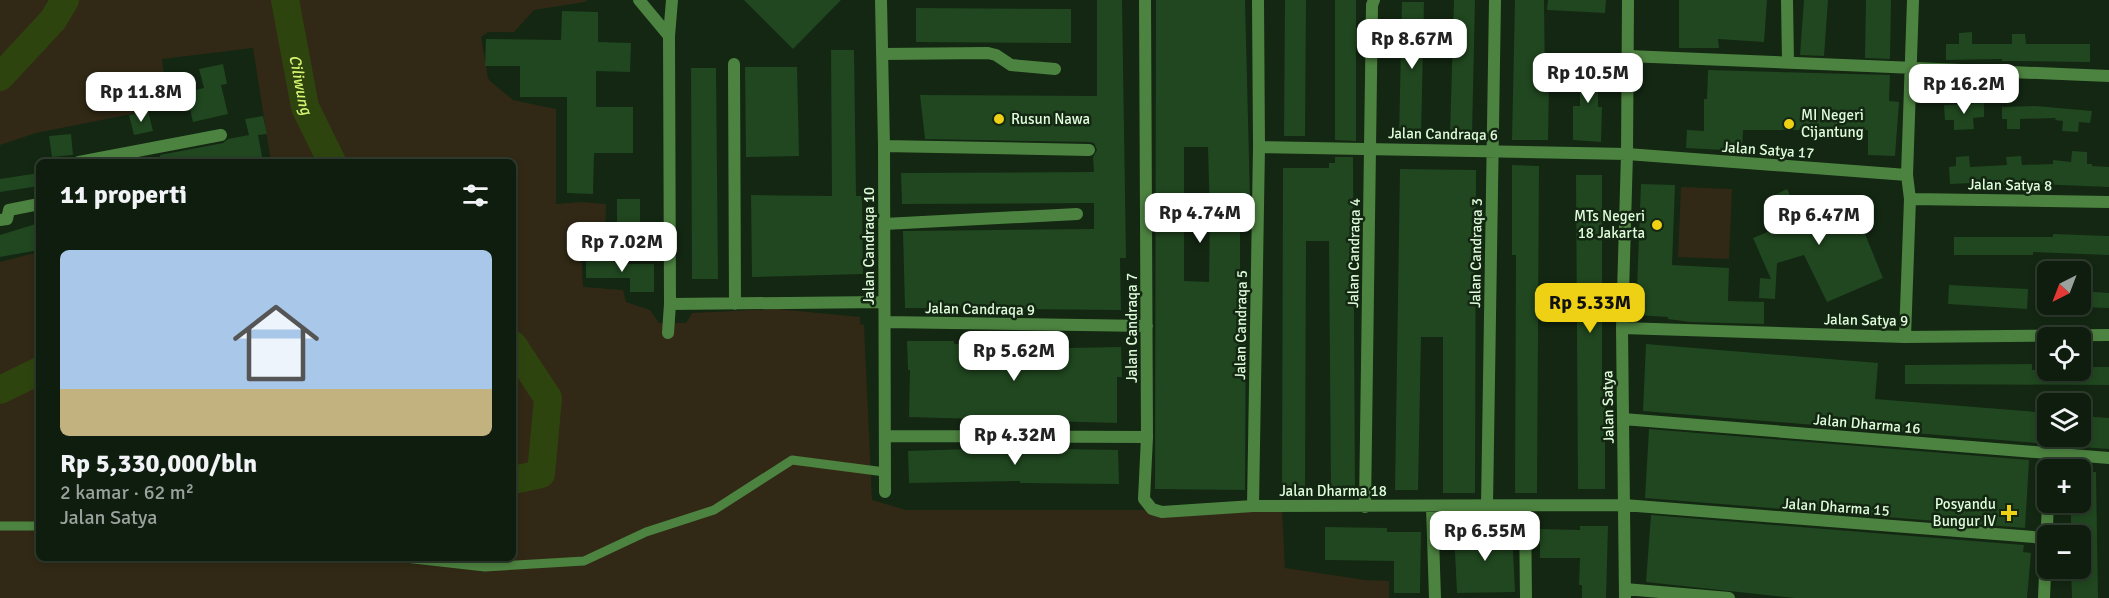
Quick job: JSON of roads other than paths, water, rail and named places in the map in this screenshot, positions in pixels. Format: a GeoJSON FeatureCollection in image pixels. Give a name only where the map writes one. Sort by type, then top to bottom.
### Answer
{"type":"FeatureCollection","features":[{"type":"Feature","properties":{"kind":"street"},"geometry":{"type":"LineString","coordinates":[[639,0],[669,36]]}},
{"type":"Feature","properties":{"kind":"street"},"geometry":{"type":"LineString","coordinates":[[668,333],[670,304],[669,36],[672,0]]}},
{"type":"Feature","properties":{"kind":"street","name":"Jalan Candraqa 10"},"geometry":{"type":"LineString","coordinates":[[881,0],[884,146],[885,492]]}},
{"type":"Feature","properties":{"kind":"street","name":"Jalan Candraqa 7"},"geometry":{"type":"LineString","coordinates":[[1145,0],[1147,437],[1144,499],[1152,509]]}},
{"type":"Feature","properties":{"kind":"street","name":"Jalan Candraqa 5"},"geometry":{"type":"LineString","coordinates":[[1253,506],[1259,147],[1258,0]]}},
{"type":"Feature","properties":{"kind":"street","name":"Jalan Candraqa 4"},"geometry":{"type":"LineString","coordinates":[[1365,507],[1372,5],[1374,0]]}},
{"type":"Feature","properties":{"kind":"street","name":"Jalan Candraqa 3"},"geometry":{"type":"LineString","coordinates":[[1487,506],[1495,0]]}},
{"type":"Feature","properties":{"kind":"street","name":"Jalan Satya"},"geometry":{"type":"LineString","coordinates":[[1625,593],[1622,328],[1627,154],[1628,0]]}},
{"type":"Feature","properties":{"kind":"street"},"geometry":{"type":"LineString","coordinates":[[1787,0],[1788,62]]}},
{"type":"Feature","properties":{"kind":"street"},"geometry":{"type":"LineString","coordinates":[[1905,337],[1910,199],[1907,175],[1913,0]]}},
{"type":"Feature","properties":{"kind":"street"},"geometry":{"type":"LineString","coordinates":[[882,54],[988,53],[996,55],[1011,65],[1055,69]]}},
{"type":"Feature","properties":{"kind":"street"},"geometry":{"type":"LineString","coordinates":[[1628,56],[2109,76]]}},
{"type":"Feature","properties":{"kind":"street"},"geometry":{"type":"LineString","coordinates":[[734,64],[735,304]]}},
{"type":"Feature","properties":{"kind":"street"},"geometry":{"type":"LineString","coordinates":[[96,159],[221,135]]}},
{"type":"Feature","properties":{"kind":"street"},"geometry":{"type":"LineString","coordinates":[[884,146],[1089,150]]}},
{"type":"Feature","properties":{"kind":"street","name":"Jalan Candraqa 6"},"geometry":{"type":"LineString","coordinates":[[1259,147],[1627,154]]}},
{"type":"Feature","properties":{"kind":"street","name":"Jalan Satya 17"},"geometry":{"type":"LineString","coordinates":[[1627,154],[1907,175]]}},
{"type":"Feature","properties":{"kind":"street","name":"Jalan Satya 8"},"geometry":{"type":"LineString","coordinates":[[1910,199],[2109,202]]}},
{"type":"Feature","properties":{"kind":"street"},"geometry":{"type":"LineString","coordinates":[[0,220],[8,219],[9,210],[36,205]]}},
{"type":"Feature","properties":{"kind":"street"},"geometry":{"type":"LineString","coordinates":[[884,224],[1077,214]]}},
{"type":"Feature","properties":{"kind":"street"},"geometry":{"type":"LineString","coordinates":[[670,304],[884,302]]}},
{"type":"Feature","properties":{"kind":"street","name":"Jalan Candraqa 9"},"geometry":{"type":"LineString","coordinates":[[885,322],[1147,326]]}},
{"type":"Feature","properties":{"kind":"street","name":"Jalan Satya 9"},"geometry":{"type":"LineString","coordinates":[[1622,328],[1905,337],[2109,335]]}},
{"type":"Feature","properties":{"kind":"street","name":"Jalan Dharma 16"},"geometry":{"type":"LineString","coordinates":[[1623,419],[2109,458]]}},
{"type":"Feature","properties":{"kind":"street"},"geometry":{"type":"LineString","coordinates":[[885,436],[1147,437]]}},
{"type":"Feature","properties":{"kind":"street"},"geometry":{"type":"LineString","coordinates":[[2049,454],[2049,459]]}},
{"type":"Feature","properties":{"kind":"street","name":"Jalan Dharma 18"},"geometry":{"type":"LineString","coordinates":[[1152,509],[1162,512],[1253,506],[1624,505]]}},
{"type":"Feature","properties":{"kind":"street","name":"Jalan Dharma 15"},"geometry":{"type":"LineString","coordinates":[[1624,505],[2037,537]]}},
{"type":"Feature","properties":{"kind":"street"},"geometry":{"type":"LineString","coordinates":[[1525,506],[1526,598]]}},
{"type":"Feature","properties":{"kind":"street"},"geometry":{"type":"LineString","coordinates":[[1432,507],[1435,598]]}},
{"type":"Feature","properties":{"kind":"street"},"geometry":{"type":"LineString","coordinates":[[2044,598],[2045,579]]}},
{"type":"Feature","properties":{"kind":"street"},"geometry":{"type":"LineString","coordinates":[[1625,593],[1729,598]]}},
{"type":"Feature","properties":{"kind":"lane"},"geometry":{"type":"LineString","coordinates":[[432,561],[485,567],[584,561],[646,532],[714,510],[792,460],[885,472]]}},
{"type":"Feature","properties":{"kind":"lane"},"geometry":{"type":"LineString","coordinates":[[0,526],[36,526]]}},
{"type":"Feature","properties":{"kind":"waterway"},"geometry":{"type":"LineString","coordinates":[[0,77],[53,20],[65,0]]}},
{"type":"Feature","properties":{"kind":"waterway","name":"Ciliwung"},"geometry":{"type":"LineString","coordinates":[[285,0],[305,107],[331,159]]}},
{"type":"Feature","properties":{"kind":"waterway","name":"Ciliwung"},"geometry":{"type":"LineString","coordinates":[[516,350],[548,398],[541,474],[516,479]]}},
{"type":"Feature","properties":{"kind":"waterway","name":"Ciliwung"},"geometry":{"type":"LineString","coordinates":[[0,390],[36,372]]}},
{"type":"Feature","properties":{"kind":"place","name":"Rusun Nawa"},"geometry":{"type":"Point","coordinates":[999,119]}},
{"type":"Feature","properties":{"kind":"place","name":"MI Negeri Cijantung"},"geometry":{"type":"Point","coordinates":[1789,124]}},
{"type":"Feature","properties":{"kind":"place","name":"MTs Negeri 18 Jakarta"},"geometry":{"type":"Point","coordinates":[1657,225]}},
{"type":"Feature","properties":{"kind":"place","name":"Posyandu Bungur IV"},"geometry":{"type":"Point","coordinates":[2009,513]}}]}
